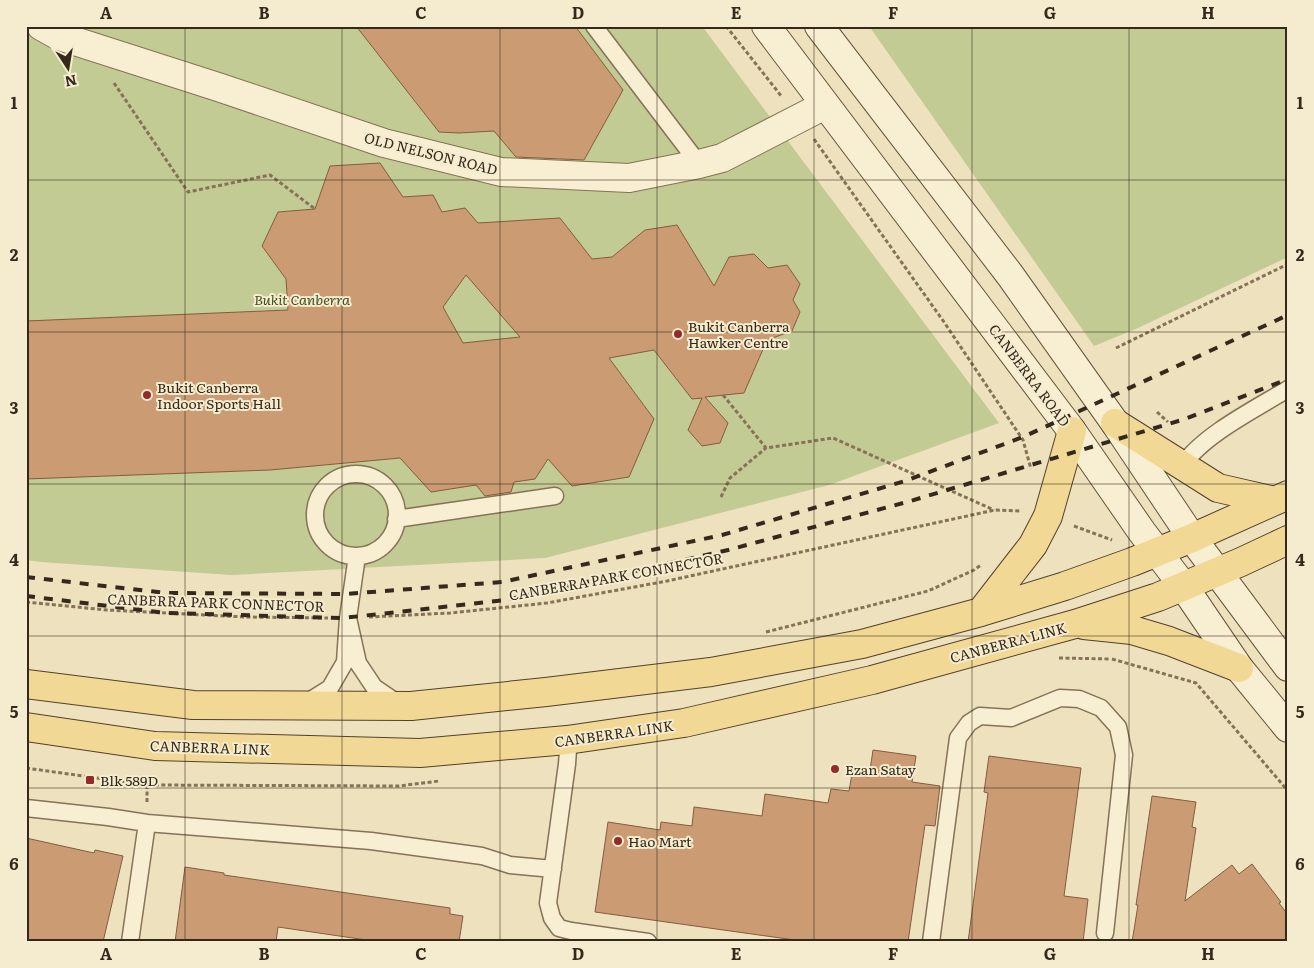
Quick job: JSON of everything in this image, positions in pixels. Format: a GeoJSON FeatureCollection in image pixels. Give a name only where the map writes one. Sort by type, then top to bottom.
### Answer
{"type":"FeatureCollection","features":[{"type":"Feature","properties":{"kind":"main road","name":"OLD NELSON ROAD"},"geometry":{"type":"LineString","coordinates":[[40,26],[59,36],[384,143],[501,172],[629,178],[699,164],[722,158],[825,105]]}},
{"type":"Feature","properties":{"kind":"main road","name":"CANBERRA ROAD"},"geometry":{"type":"LineString","coordinates":[[766,26],[1072,431],[1142,532],[1184,587],[1239,668],[1288,728]]}},
{"type":"Feature","properties":{"kind":"main road"},"geometry":{"type":"LineString","coordinates":[[819,26],[1010,275],[1115,424],[1192,538],[1288,667]]}},
{"type":"Feature","properties":{"kind":"main road"},"geometry":{"type":"LineString","coordinates":[[1115,424],[1218,488],[1281,498]]}},
{"type":"Feature","properties":{"kind":"main road"},"geometry":{"type":"LineString","coordinates":[[981,612],[1034,545],[1048,516],[1072,431]]}},
{"type":"Feature","properties":{"kind":"main road"},"geometry":{"type":"LineString","coordinates":[[26,684],[193,705],[411,706],[711,672],[862,644],[981,612],[1065,586],[1157,552],[1281,498]]}},
{"type":"Feature","properties":{"kind":"main road","name":"CANBERRA LINK"},"geometry":{"type":"LineString","coordinates":[[26,727],[155,746],[420,753],[568,740],[684,723],[872,680],[1075,624],[1184,587],[1288,540]]}},
{"type":"Feature","properties":{"kind":"main road"},"geometry":{"type":"LineString","coordinates":[[1075,624],[1132,630],[1169,641],[1239,668]]}},
{"type":"Feature","properties":{"kind":"lane"},"geometry":{"type":"LineString","coordinates":[[594,26],[699,164]]}},
{"type":"Feature","properties":{"kind":"lane"},"geometry":{"type":"LineString","coordinates":[[1182,466],[1188,456],[1222,429],[1288,389]]}},
{"type":"Feature","properties":{"kind":"lane"},"geometry":{"type":"LineString","coordinates":[[359,474],[372,477],[383,484],[391,494],[396,506],[396,519],[393,532],[386,542],[376,550],[357,556],[349,555],[336,550],[325,542],[318,530],[315,516],[316,503],[323,490],[332,481],[345,475],[359,474]]}},
{"type":"Feature","properties":{"kind":"lane"},"geometry":{"type":"LineString","coordinates":[[396,519],[554,496]]}},
{"type":"Feature","properties":{"kind":"lane"},"geometry":{"type":"LineString","coordinates":[[302,706],[330,688],[345,662],[348,618],[357,556]]}},
{"type":"Feature","properties":{"kind":"lane"},"geometry":{"type":"LineString","coordinates":[[348,618],[358,663],[374,687],[401,706]]}},
{"type":"Feature","properties":{"kind":"lane"},"geometry":{"type":"LineString","coordinates":[[931,942],[958,738],[969,723],[980,716],[1011,718],[1060,698],[1080,699],[1101,708],[1118,728],[1124,756],[1105,933]]}},
{"type":"Feature","properties":{"kind":"lane"},"geometry":{"type":"LineString","coordinates":[[568,740],[567,764],[548,903],[552,918],[559,928],[648,942]]}},
{"type":"Feature","properties":{"kind":"lane"},"geometry":{"type":"LineString","coordinates":[[26,808],[147,823],[372,842],[482,856],[510,865],[553,869]]}},
{"type":"Feature","properties":{"kind":"lane"},"geometry":{"type":"LineString","coordinates":[[130,942],[147,823]]}},
{"type":"Feature","properties":{"kind":"path"},"geometry":{"type":"LineString","coordinates":[[726,26],[799,118],[944,322],[1023,440],[1032,470]]}},
{"type":"Feature","properties":{"kind":"path"},"geometry":{"type":"LineString","coordinates":[[90,46],[188,192],[270,175],[315,209]]}},
{"type":"Feature","properties":{"kind":"path"},"geometry":{"type":"LineString","coordinates":[[1116,348],[1288,264]]}},
{"type":"Feature","properties":{"kind":"path"},"geometry":{"type":"LineString","coordinates":[[721,498],[730,478],[766,448],[723,395]]}},
{"type":"Feature","properties":{"kind":"path","name":"CANBERRA PARK CONNECTOR"},"geometry":{"type":"LineString","coordinates":[[26,602],[108,610],[245,617],[348,618],[450,613],[547,603],[667,582],[995,510],[833,438],[766,448]]}},
{"type":"Feature","properties":{"kind":"path"},"geometry":{"type":"LineString","coordinates":[[1016,519],[1023,503]]}},
{"type":"Feature","properties":{"kind":"path"},"geometry":{"type":"LineString","coordinates":[[758,634],[928,591],[974,570],[987,559]]}},
{"type":"Feature","properties":{"kind":"path"},"geometry":{"type":"LineString","coordinates":[[1132,630],[1115,648],[1111,659],[1196,683],[1288,790]]}},
{"type":"Feature","properties":{"kind":"green space","name":"Bukit Canberra"},"geometry":{"type":"Polygon","coordinates":[[[26,26],[702,26],[999,423],[829,485],[545,558],[231,575],[26,560],[26,26]]]}},
{"type":"Feature","properties":{"kind":"green space"},"geometry":{"type":"Polygon","coordinates":[[[869,26],[1288,26],[1288,257],[1138,328],[1094,346],[869,26]]]}},
{"type":"Feature","properties":{"kind":"building"},"geometry":{"type":"Polygon","coordinates":[[[356,26],[575,26],[623,90],[584,160],[516,157],[494,131],[439,132],[356,26]]]}},
{"type":"Feature","properties":{"kind":"building"},"geometry":{"type":"Polygon","coordinates":[[[380,163],[403,197],[433,195],[442,212],[465,208],[478,223],[560,218],[592,259],[612,257],[645,230],[677,225],[714,286],[729,257],[754,254],[768,268],[787,265],[800,284],[793,300],[800,312],[792,331],[767,340],[744,393],[705,397],[728,423],[720,443],[702,446],[688,430],[702,398],[692,399],[654,350],[609,358],[654,419],[629,477],[572,486],[548,459],[535,479],[514,482],[511,492],[485,496],[476,485],[431,492],[400,458],[270,470],[26,479],[26,321],[288,310],[286,279],[262,246],[278,212],[315,209],[330,166],[380,163]],[[466,275],[443,307],[463,343],[520,337],[466,275]]]}},
{"type":"Feature","properties":{"kind":"building"},"geometry":{"type":"Polygon","coordinates":[[[873,750],[916,756],[912,782],[940,786],[935,826],[925,825],[908,942],[809,942],[595,912],[608,822],[660,830],[661,822],[692,826],[694,807],[762,816],[765,794],[828,803],[831,789],[849,791],[852,774],[869,777],[873,750]]]}},
{"type":"Feature","properties":{"kind":"building"},"geometry":{"type":"Polygon","coordinates":[[[989,756],[1081,768],[1064,896],[1088,899],[1083,942],[968,942],[988,793],[984,792],[989,756]]]}},
{"type":"Feature","properties":{"kind":"building"},"geometry":{"type":"Polygon","coordinates":[[[1152,796],[1196,802],[1192,827],[1196,828],[1185,901],[1232,865],[1239,874],[1252,864],[1281,902],[1279,903],[1288,915],[1288,942],[1132,942],[1152,796]]]}},
{"type":"Feature","properties":{"kind":"building"},"geometry":{"type":"Polygon","coordinates":[[[26,838],[94,853],[95,850],[123,856],[103,942],[26,942],[26,838]]]}},
{"type":"Feature","properties":{"kind":"building"},"geometry":{"type":"Polygon","coordinates":[[[185,867],[224,873],[224,875],[450,908],[450,914],[463,916],[459,942],[380,942],[278,927],[276,942],[175,942],[185,867]]]}},
{"type":"Feature","properties":{"kind":"railway"},"geometry":{"type":"LineString","coordinates":[[26,577],[166,593],[345,594],[502,582],[722,535],[905,481],[1023,437],[1288,315]]}},
{"type":"Feature","properties":{"kind":"railway"},"geometry":{"type":"LineString","coordinates":[[26,596],[166,613],[343,618],[506,600],[728,550],[907,502],[1185,419],[1288,379]]}},
{"type":"Feature","properties":{"kind":"place","name":"Bukit Canberra Hawker Centre"},"geometry":{"type":"Point","coordinates":[678,334]}},
{"type":"Feature","properties":{"kind":"place","name":"Bukit Canberra Indoor Sports Hall"},"geometry":{"type":"Point","coordinates":[147,395]}},
{"type":"Feature","properties":{"kind":"place","name":"Ezan Satay"},"geometry":{"type":"Point","coordinates":[835,769]}},
{"type":"Feature","properties":{"kind":"place","name":"Blk 589D"},"geometry":{"type":"Point","coordinates":[90,780]}},
{"type":"Feature","properties":{"kind":"place","name":"Hao Mart"},"geometry":{"type":"Point","coordinates":[618,841]}}]}
